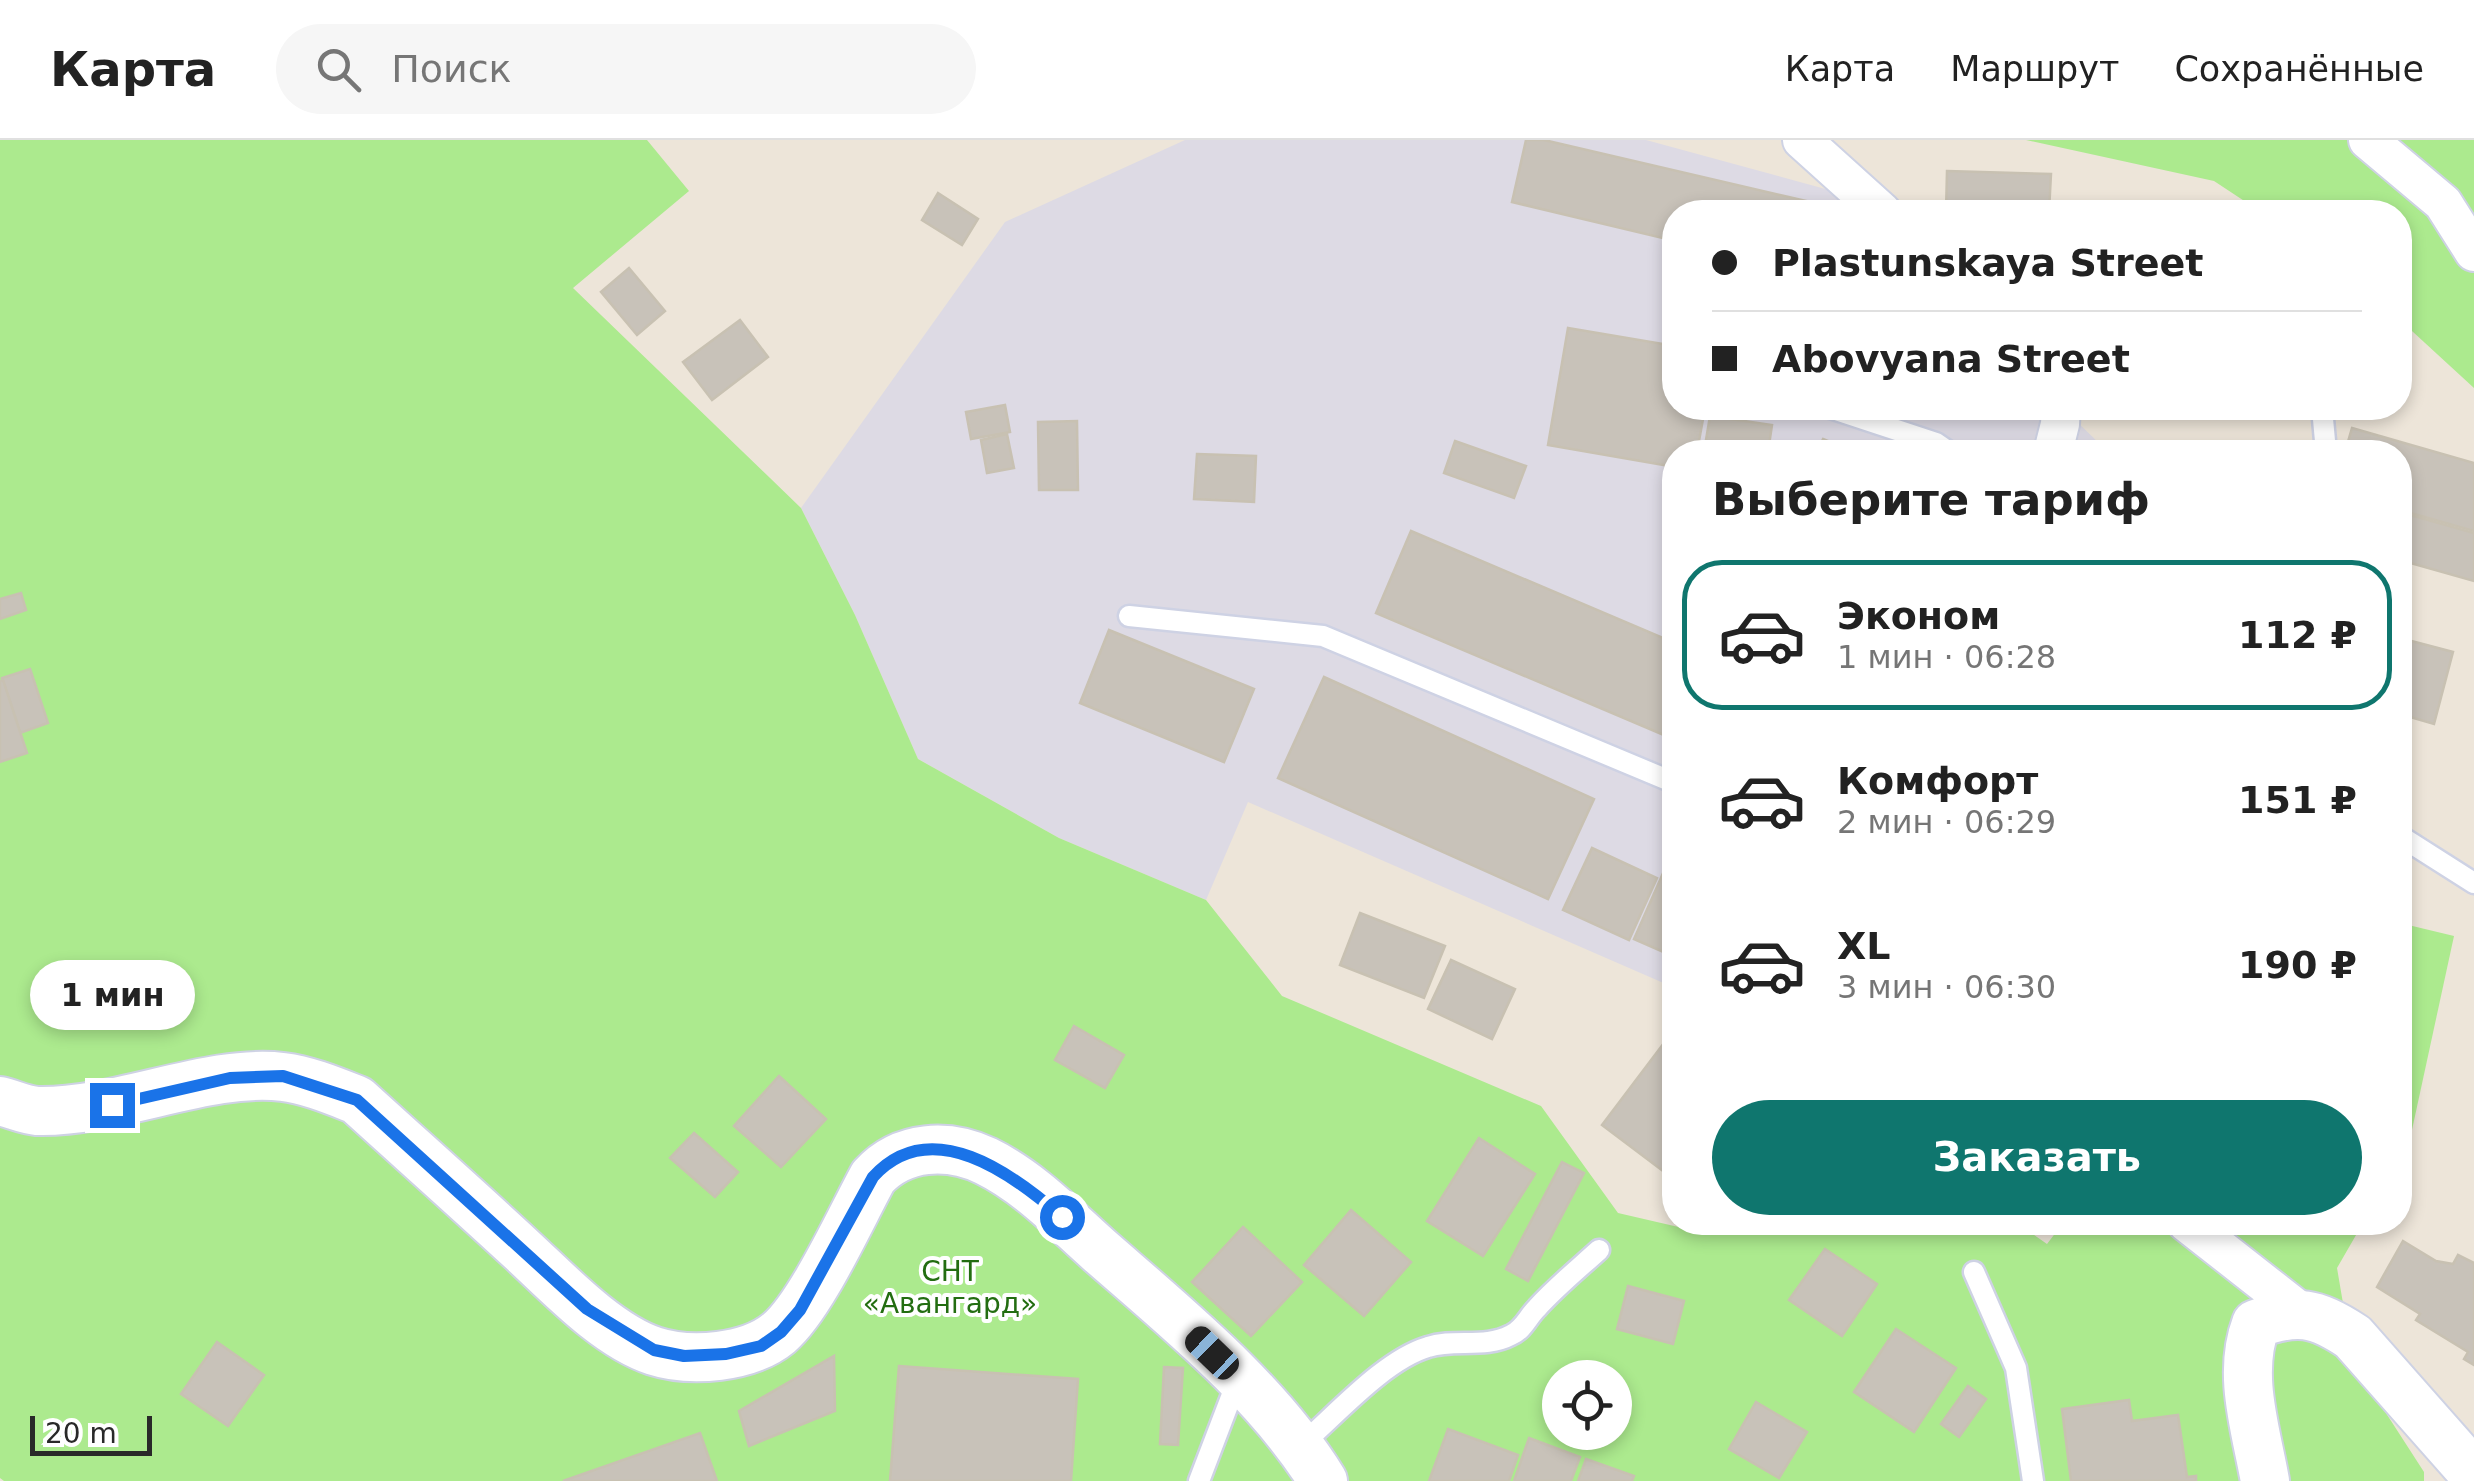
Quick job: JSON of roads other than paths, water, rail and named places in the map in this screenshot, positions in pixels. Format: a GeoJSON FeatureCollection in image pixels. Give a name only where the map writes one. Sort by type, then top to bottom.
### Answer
{"type":"FeatureCollection","features":[{"type":"Feature","properties":{"kind":"street"},"geometry":{"type":"LineString","coordinates":[[1802,140],[1869,200]]}},
{"type":"Feature","properties":{"kind":"street"},"geometry":{"type":"LineString","coordinates":[[2368,140],[2443,203],[2474,252]]}},
{"type":"Feature","properties":{"kind":"street"},"geometry":{"type":"LineString","coordinates":[[0,1100],[34,1111],[112,1105],[230,1078],[283,1076],[326,1088],[357,1100],[587,1309],[654,1350],[684,1356],[726,1354],[761,1346],[781,1332],[800,1310],[873,1177],[898,1157],[918,1150],[939,1150],[984,1160],[1038,1196],[1158,1302],[1238,1379],[1312,1463]]}},
{"type":"Feature","properties":{"kind":"street"},"geometry":{"type":"LineString","coordinates":[[2203,1235],[2302,1313]]}},
{"type":"Feature","properties":{"kind":"street"},"geometry":{"type":"LineString","coordinates":[[2264,1481],[2246,1369],[2247,1346],[2256,1324],[2302,1313],[2328,1320],[2353,1337],[2474,1474]]}},
{"type":"Feature","properties":{"kind":"lane"},"geometry":{"type":"LineString","coordinates":[[1866,420],[1927,440]]}},
{"type":"Feature","properties":{"kind":"lane"},"geometry":{"type":"LineString","coordinates":[[1129,616],[1323,636],[1662,778]]}},
{"type":"Feature","properties":{"kind":"lane"},"geometry":{"type":"LineString","coordinates":[[2412,844],[2474,883]]}},
{"type":"Feature","properties":{"kind":"lane"},"geometry":{"type":"LineString","coordinates":[[1312,1463],[1382,1374],[1431,1346],[1470,1345],[1508,1337],[1523,1328],[1534,1310],[1599,1250]]}},
{"type":"Feature","properties":{"kind":"lane"},"geometry":{"type":"LineString","coordinates":[[1974,1272],[2016,1368],[2034,1481]]}},
{"type":"Feature","properties":{"kind":"lane"},"geometry":{"type":"LineString","coordinates":[[1199,1481],[1238,1379]]}},
{"type":"Feature","properties":{"kind":"park label","name":"СНТ «Авангард»"},"geometry":{"type":"Point","coordinates":[950,1287]}}]}
